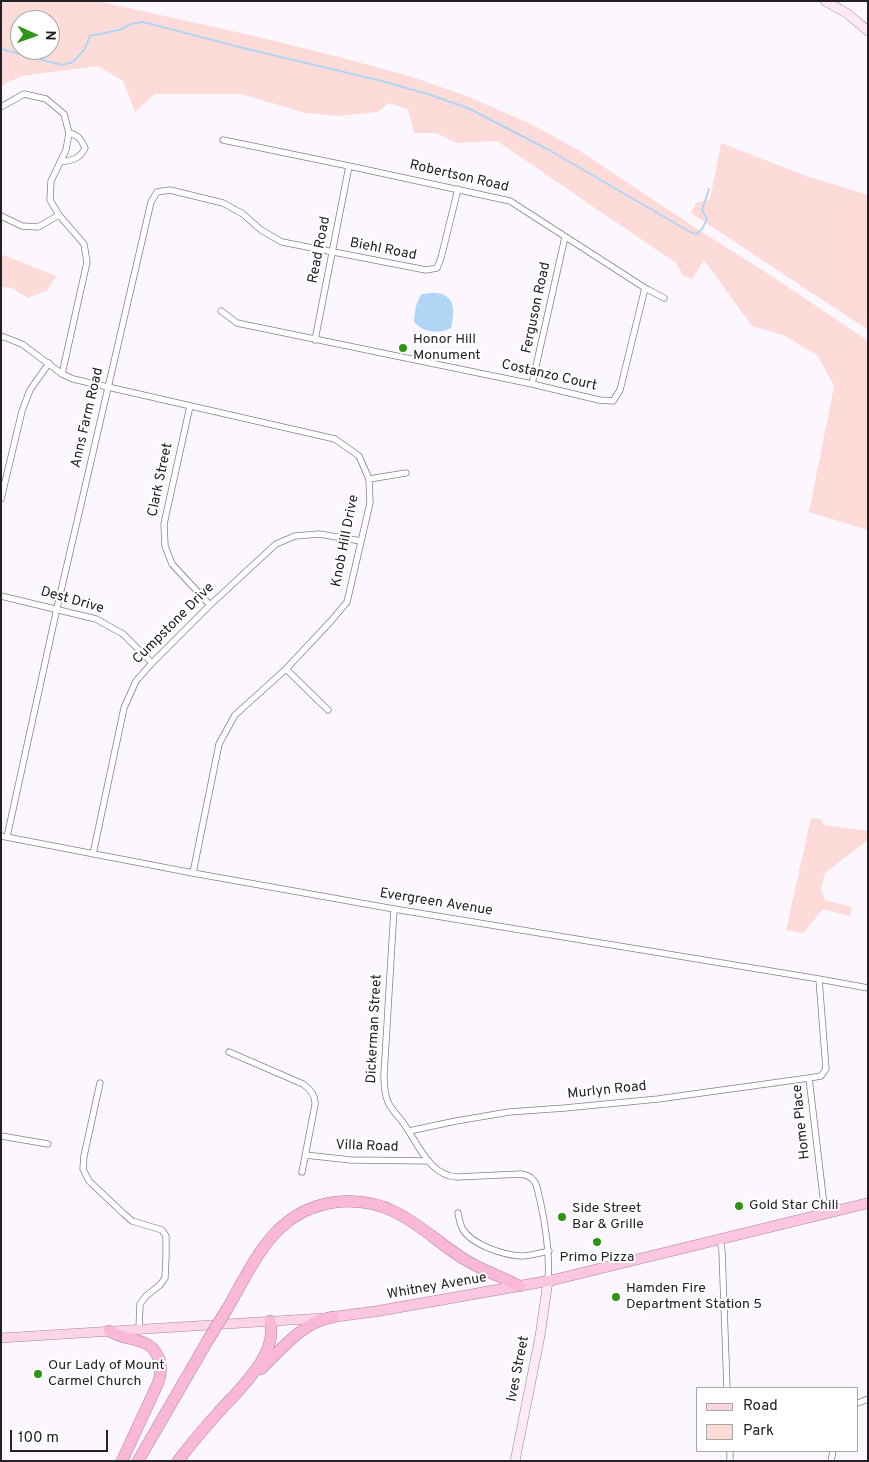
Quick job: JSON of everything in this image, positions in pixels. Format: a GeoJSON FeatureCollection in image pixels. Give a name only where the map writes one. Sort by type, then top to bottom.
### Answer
{"type":"FeatureCollection","features":[{"type":"Feature","properties":{"kind":"highway"},"geometry":{"type":"LineString","coordinates":[[138,1461],[262,1248],[279,1228],[294,1216],[307,1210],[324,1204],[364,1202],[391,1210],[470,1263],[519,1286]]}},
{"type":"Feature","properties":{"kind":"highway","name":"Whitney Avenue"},"geometry":{"type":"LineString","coordinates":[[333,1317],[387,1310],[548,1281],[868,1203]]}},
{"type":"Feature","properties":{"kind":"highway"},"geometry":{"type":"LineString","coordinates":[[255,1371],[263,1368],[284,1345],[298,1334],[318,1322],[333,1317]]}},
{"type":"Feature","properties":{"kind":"highway"},"geometry":{"type":"LineString","coordinates":[[178,1461],[255,1371],[266,1353],[270,1340],[272,1331],[270,1322]]}},
{"type":"Feature","properties":{"kind":"highway"},"geometry":{"type":"LineString","coordinates":[[109,1331],[148,1345],[156,1352],[161,1366],[158,1383],[122,1461]]}},
{"type":"Feature","properties":{"kind":"main road"},"geometry":{"type":"LineString","coordinates":[[825,1],[848,14],[868,31]]}},
{"type":"Feature","properties":{"kind":"main road","name":"Ives Street"},"geometry":{"type":"LineString","coordinates":[[515,1461],[539,1341],[548,1281]]}},
{"type":"Feature","properties":{"kind":"main road","name":"Whitney Avenue"},"geometry":{"type":"LineString","coordinates":[[1,1338],[333,1317]]}},
{"type":"Feature","properties":{"kind":"street"},"geometry":{"type":"LineString","coordinates":[[1,107],[24,94],[46,99],[64,114],[69,133],[66,150],[51,181],[50,200],[59,215],[84,244],[87,262],[62,374]]}},
{"type":"Feature","properties":{"kind":"street"},"geometry":{"type":"LineString","coordinates":[[60,162],[72,160],[81,155],[85,148],[82,140],[76,135],[69,133]]}},
{"type":"Feature","properties":{"kind":"street","name":"Robertson Road"},"geometry":{"type":"LineString","coordinates":[[223,140],[510,201],[645,288],[664,298]]}},
{"type":"Feature","properties":{"kind":"street","name":"Read Road"},"geometry":{"type":"LineString","coordinates":[[315,340],[349,166]]}},
{"type":"Feature","properties":{"kind":"street","name":"Biehl Road"},"geometry":{"type":"LineString","coordinates":[[332,253],[426,270],[437,268],[458,189]]}},
{"type":"Feature","properties":{"kind":"street","name":"Anns Farm Road"},"geometry":{"type":"LineString","coordinates":[[4,837],[151,202],[158,192],[170,190],[224,203],[243,214],[260,230],[282,242],[332,253]]}},
{"type":"Feature","properties":{"kind":"street"},"geometry":{"type":"LineString","coordinates":[[1,216],[22,226],[38,227],[59,215]]}},
{"type":"Feature","properties":{"kind":"street","name":"Ferguson Road"},"geometry":{"type":"LineString","coordinates":[[532,384],[565,237]]}},
{"type":"Feature","properties":{"kind":"street","name":"Costanzo Court"},"geometry":{"type":"LineString","coordinates":[[221,311],[237,323],[532,384],[599,400],[613,401],[620,390],[645,288]]}},
{"type":"Feature","properties":{"kind":"street","name":"Knob Hill Drive"},"geometry":{"type":"LineString","coordinates":[[1,336],[22,344],[62,374],[73,379],[335,439],[359,456],[369,479],[370,503],[347,602],[331,622],[286,669],[235,716],[219,744],[193,873]]}},
{"type":"Feature","properties":{"kind":"street"},"geometry":{"type":"LineString","coordinates":[[1,499],[22,411],[30,390],[49,363]]}},
{"type":"Feature","properties":{"kind":"street","name":"Clark Street"},"geometry":{"type":"LineString","coordinates":[[190,406],[164,524],[165,546],[172,564],[210,605]]}},
{"type":"Feature","properties":{"kind":"street"},"geometry":{"type":"LineString","coordinates":[[369,479],[406,473]]}},
{"type":"Feature","properties":{"kind":"street","name":"Cumpstone Drive"},"geometry":{"type":"LineString","coordinates":[[93,854],[124,708],[136,681],[210,605],[276,544],[295,536],[320,534],[362,541]]}},
{"type":"Feature","properties":{"kind":"street","name":"Dest Drive"},"geometry":{"type":"LineString","coordinates":[[1,596],[57,608],[96,619],[123,634],[152,663]]}},
{"type":"Feature","properties":{"kind":"street"},"geometry":{"type":"LineString","coordinates":[[286,669],[328,710]]}},
{"type":"Feature","properties":{"kind":"street","name":"Evergreen Avenue"},"geometry":{"type":"LineString","coordinates":[[4,837],[394,909],[868,988]]}},
{"type":"Feature","properties":{"kind":"street","name":"Dickerman Street"},"geometry":{"type":"LineString","coordinates":[[394,909],[384,1087],[389,1105],[429,1161],[440,1172],[451,1176],[517,1173],[530,1176],[537,1188],[543,1215],[548,1251],[548,1281]]}},
{"type":"Feature","properties":{"kind":"street","name":"Home Place"},"geometry":{"type":"LineString","coordinates":[[819,979],[826,1069],[821,1076],[809,1078],[825,1214]]}},
{"type":"Feature","properties":{"kind":"street"},"geometry":{"type":"LineString","coordinates":[[229,1052],[303,1084],[309,1088],[314,1096],[315,1101],[302,1172]]}},
{"type":"Feature","properties":{"kind":"street","name":"Murlyn Road"},"geometry":{"type":"LineString","coordinates":[[408,1131],[509,1112],[658,1099],[809,1078]]}},
{"type":"Feature","properties":{"kind":"street"},"geometry":{"type":"LineString","coordinates":[[100,1083],[84,1156],[83,1169],[89,1181],[132,1221],[159,1228],[165,1232],[166,1236],[164,1278],[160,1285],[146,1296],[140,1304],[139,1329]]}},
{"type":"Feature","properties":{"kind":"street"},"geometry":{"type":"LineString","coordinates":[[1,1136],[48,1144]]}},
{"type":"Feature","properties":{"kind":"street","name":"Villa Road"},"geometry":{"type":"LineString","coordinates":[[305,1155],[351,1160],[429,1161]]}},
{"type":"Feature","properties":{"kind":"street"},"geometry":{"type":"LineString","coordinates":[[458,1213],[465,1232],[488,1248],[519,1256],[548,1251]]}},
{"type":"Feature","properties":{"kind":"street"},"geometry":{"type":"LineString","coordinates":[[720,1239],[727,1387]]}},
{"type":"Feature","properties":{"kind":"green space"},"geometry":{"type":"Polygon","coordinates":[[[1,1],[97,1],[259,37],[415,78],[469,97],[533,125],[580,151],[868,341],[868,530],[809,512],[834,386],[817,355],[783,335],[752,326],[704,260],[692,279],[683,275],[676,263],[497,141],[457,143],[436,133],[414,133],[408,109],[388,103],[378,112],[338,116],[306,113],[241,94],[155,94],[135,112],[123,81],[98,66],[21,76],[1,86],[1,1]]]}},
{"type":"Feature","properties":{"kind":"green space"},"geometry":{"type":"Polygon","coordinates":[[[721,143],[806,176],[868,195],[868,330],[691,213],[696,203],[710,199],[721,143]]]}},
{"type":"Feature","properties":{"kind":"green space"},"geometry":{"type":"Polygon","coordinates":[[[1,254],[56,276],[48,290],[28,298],[12,288],[1,287],[1,254]]]}},
{"type":"Feature","properties":{"kind":"green space"},"geometry":{"type":"Polygon","coordinates":[[[811,818],[821,819],[824,825],[868,831],[868,840],[825,873],[821,889],[825,900],[852,907],[850,916],[823,909],[803,933],[786,930],[811,818]]]}},
{"type":"Feature","properties":{"kind":"water"},"geometry":{"type":"Polygon","coordinates":[[[422,294],[442,294],[451,301],[453,319],[451,328],[447,330],[437,332],[427,330],[414,322],[420,297],[422,294]]]}},
{"type":"Feature","properties":{"kind":"waterway"},"geometry":{"type":"LineString","coordinates":[[1,49],[62,65],[73,62],[84,50],[90,36],[119,30],[131,24],[143,22],[382,81],[431,95],[470,109],[549,150],[692,233],[697,234],[707,219],[702,210],[709,189]]}},
{"type":"Feature","properties":{"kind":"place","name":"Honor Hill Monument"},"geometry":{"type":"Point","coordinates":[403,348]}},
{"type":"Feature","properties":{"kind":"place","name":"Gold Star Chili"},"geometry":{"type":"Point","coordinates":[739,1206]}},
{"type":"Feature","properties":{"kind":"place","name":"Side Street Bar & Grille"},"geometry":{"type":"Point","coordinates":[562,1217]}},
{"type":"Feature","properties":{"kind":"place","name":"Primo Pizza"},"geometry":{"type":"Point","coordinates":[597,1242]}},
{"type":"Feature","properties":{"kind":"place","name":"Hamden Fire Department Station 5"},"geometry":{"type":"Point","coordinates":[616,1297]}},
{"type":"Feature","properties":{"kind":"place","name":"Our Lady of Mount Carmel Church"},"geometry":{"type":"Point","coordinates":[38,1374]}}]}
